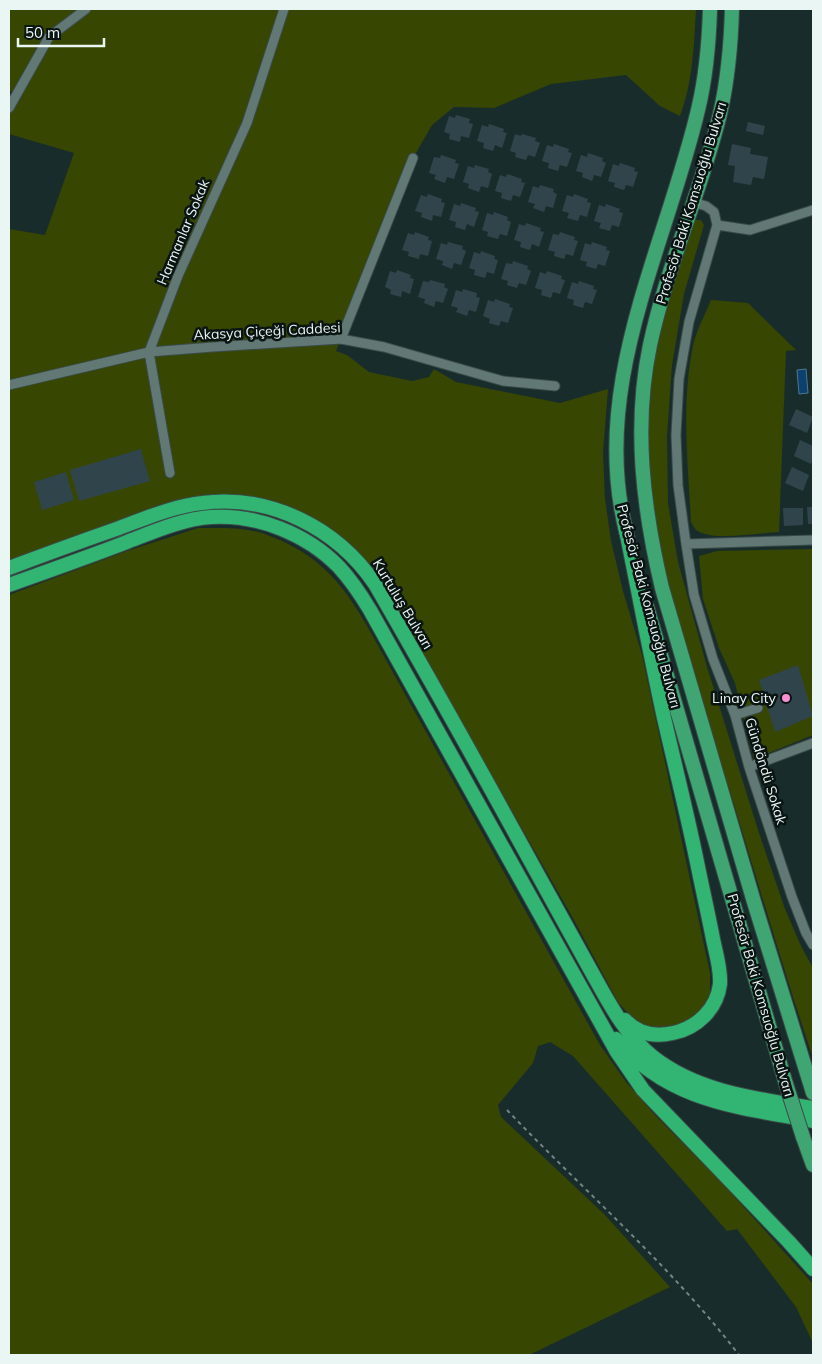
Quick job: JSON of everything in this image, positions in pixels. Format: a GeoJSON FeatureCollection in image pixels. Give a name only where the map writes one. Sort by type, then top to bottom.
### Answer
{"type":"FeatureCollection","features":[{"type":"Feature","properties":{"kind":"highway","name":"Kurtuluş Bulvarı"},"geometry":{"type":"LineString","coordinates":[[9,568],[154,515],[178,507],[202,503],[225,501],[266,506],[306,521],[327,534],[355,559],[375,584],[604,994]]}},
{"type":"Feature","properties":{"kind":"highway"},"geometry":{"type":"LineString","coordinates":[[9,586],[157,531],[210,517],[238,518],[265,524],[292,534],[318,550],[340,567],[352,581],[370,610],[617,1052],[643,1090],[813,1269]]}},
{"type":"Feature","properties":{"kind":"highway"},"geometry":{"type":"LineString","coordinates":[[604,994],[632,1027],[658,1035],[686,1029],[703,1018],[714,1003],[720,984],[718,960],[664,717],[625,525]]}},
{"type":"Feature","properties":{"kind":"highway"},"geometry":{"type":"LineString","coordinates":[[604,994],[616,1015],[636,1042],[654,1058],[684,1076],[707,1086],[813,1108]]}},
{"type":"Feature","properties":{"kind":"highway"},"geometry":{"type":"LineString","coordinates":[[589,1002],[620,1044],[646,1068],[670,1084],[691,1094],[721,1103],[813,1121]]}},
{"type":"Feature","properties":{"kind":"main road","name":"Profesör Baki Komsuoğlu Bulvarı"},"geometry":{"type":"LineString","coordinates":[[710,9],[705,74],[698,110],[689,145],[639,303],[622,374],[617,439],[620,502],[648,612],[786,1084],[813,1165]]}},
{"type":"Feature","properties":{"kind":"main road","name":"Profesör Baki Komsuoğlu Bulvarı"},"geometry":{"type":"LineString","coordinates":[[732,9],[730,48],[720,112],[662,294],[650,346],[640,438],[644,496],[654,556],[662,588],[754,902],[813,1093]]}},
{"type":"Feature","properties":{"kind":"street"},"geometry":{"type":"LineString","coordinates":[[9,108],[49,37],[86,9]]}},
{"type":"Feature","properties":{"kind":"street","name":"Harmanlar Sokak"},"geometry":{"type":"LineString","coordinates":[[149,352],[178,276],[247,123],[284,9]]}},
{"type":"Feature","properties":{"kind":"street"},"geometry":{"type":"LineString","coordinates":[[341,338],[413,158]]}},
{"type":"Feature","properties":{"kind":"street"},"geometry":{"type":"LineString","coordinates":[[692,202],[706,206],[714,212],[717,225],[750,230],[813,210]]}},
{"type":"Feature","properties":{"kind":"street","name":"Gündöndü Sokak"},"geometry":{"type":"LineString","coordinates":[[717,225],[689,322],[679,379],[676,435],[678,485],[694,594],[703,626],[713,659],[735,715],[749,767],[792,897],[806,933],[813,945]]}},
{"type":"Feature","properties":{"kind":"street","name":"Akasya Çiçeği Caddesi"},"geometry":{"type":"LineString","coordinates":[[9,385],[149,352],[341,338],[384,347],[503,381],[556,386]]}},
{"type":"Feature","properties":{"kind":"street"},"geometry":{"type":"LineString","coordinates":[[149,352],[170,473]]}},
{"type":"Feature","properties":{"kind":"street"},"geometry":{"type":"LineString","coordinates":[[686,544],[813,540]]}},
{"type":"Feature","properties":{"kind":"street"},"geometry":{"type":"LineString","coordinates":[[735,715],[758,708]]}},
{"type":"Feature","properties":{"kind":"street"},"geometry":{"type":"LineString","coordinates":[[749,767],[813,743]]}},
{"type":"Feature","properties":{"kind":"path"},"geometry":{"type":"LineString","coordinates":[[507,1110],[544,1149],[621,1223],[710,1320],[739,1355]]}},
{"type":"Feature","properties":{"kind":"green space"},"geometry":{"type":"Polygon","coordinates":[[[9,9],[696,9],[690,77],[680,116],[660,106],[626,75],[551,84],[494,108],[454,107],[432,125],[413,158],[336,351],[347,355],[369,372],[412,381],[429,377],[434,369],[456,382],[560,403],[608,389],[603,452],[605,499],[611,541],[623,591],[642,655],[710,973],[710,994],[702,1008],[689,1021],[671,1028],[652,1030],[634,1020],[618,1002],[574,920],[393,602],[342,539],[224,496],[183,499],[9,560],[9,229],[45,235],[74,153],[9,134],[9,108],[16,94],[9,90],[9,9]]]}},
{"type":"Feature","properties":{"kind":"green space"},"geometry":{"type":"Polygon","coordinates":[[[696,220],[701,220],[704,225],[684,294],[672,365],[667,436],[668,503],[678,562],[707,667],[785,909],[813,968],[813,1058],[676,614],[666,579],[652,508],[648,473],[647,437],[650,383],[654,356],[675,278],[692,226],[696,220]]]}},
{"type":"Feature","properties":{"kind":"green space"},"geometry":{"type":"Polygon","coordinates":[[[711,300],[748,303],[796,350],[786,351],[779,532],[729,536],[710,535],[698,531],[691,522],[686,434],[687,390],[694,340],[711,300]]]}},
{"type":"Feature","properties":{"kind":"green space"},"geometry":{"type":"Polygon","coordinates":[[[198,528],[247,530],[280,540],[295,547],[320,565],[340,585],[366,624],[600,1045],[626,1082],[656,1116],[723,1184],[813,1284],[813,1343],[796,1307],[737,1229],[727,1231],[573,1056],[550,1042],[538,1046],[533,1063],[498,1105],[501,1117],[605,1215],[670,1287],[529,1355],[9,1355],[9,595],[127,551],[198,528]]]}},
{"type":"Feature","properties":{"kind":"green space"},"geometry":{"type":"Polygon","coordinates":[[[813,549],[813,735],[754,759],[735,683],[719,648],[703,599],[699,556],[717,551],[813,549]]]}},
{"type":"Feature","properties":{"kind":"water"},"geometry":{"type":"Polygon","coordinates":[[[806,369],[808,393],[799,394],[797,370],[806,369]]]}},
{"type":"Feature","properties":{"kind":"building"},"geometry":{"type":"Polygon","coordinates":[[[456,115],[470,119],[469,123],[473,124],[469,138],[461,136],[460,142],[449,139],[450,134],[444,132],[449,116],[455,118],[456,115]]]}},
{"type":"Feature","properties":{"kind":"building"},"geometry":{"type":"Polygon","coordinates":[[[748,122],[765,126],[763,135],[746,131],[748,122]]]}},
{"type":"Feature","properties":{"kind":"building"},"geometry":{"type":"Polygon","coordinates":[[[489,124],[504,129],[503,132],[507,133],[502,148],[495,145],[493,151],[483,148],[484,143],[477,141],[482,125],[488,127],[489,124]]]}},
{"type":"Feature","properties":{"kind":"building"},"geometry":{"type":"Polygon","coordinates":[[[515,134],[536,138],[535,141],[540,143],[535,157],[528,155],[526,160],[515,157],[516,153],[510,151],[515,134]]]}},
{"type":"Feature","properties":{"kind":"building"},"geometry":{"type":"Polygon","coordinates":[[[554,144],[569,149],[568,152],[572,153],[567,167],[560,165],[558,171],[548,168],[549,163],[542,161],[547,145],[553,147],[554,144]]]}},
{"type":"Feature","properties":{"kind":"building"},"geometry":{"type":"Polygon","coordinates":[[[732,144],[751,148],[750,154],[768,157],[764,179],[753,177],[751,185],[733,182],[735,166],[728,165],[732,144]]]}},
{"type":"Feature","properties":{"kind":"building"},"geometry":{"type":"Polygon","coordinates":[[[588,153],[603,158],[602,161],[606,163],[601,177],[594,175],[592,181],[582,177],[583,173],[576,171],[581,155],[587,157],[588,153]]]}},
{"type":"Feature","properties":{"kind":"building"},"geometry":{"type":"Polygon","coordinates":[[[441,155],[456,160],[455,163],[459,164],[454,179],[447,177],[445,183],[434,179],[436,175],[429,173],[434,157],[440,158],[441,155]]]}},
{"type":"Feature","properties":{"kind":"building"},"geometry":{"type":"Polygon","coordinates":[[[620,163],[635,168],[634,171],[638,172],[633,187],[626,185],[624,190],[614,187],[615,183],[608,181],[613,164],[619,166],[620,163]]]}},
{"type":"Feature","properties":{"kind":"building"},"geometry":{"type":"Polygon","coordinates":[[[475,165],[489,169],[488,172],[492,174],[488,188],[481,186],[479,192],[468,188],[469,184],[463,182],[468,166],[474,168],[475,165]]]}},
{"type":"Feature","properties":{"kind":"building"},"geometry":{"type":"Polygon","coordinates":[[[507,174],[522,179],[521,182],[525,183],[520,197],[513,195],[511,201],[501,198],[502,193],[495,191],[500,175],[506,177],[507,174]]]}},
{"type":"Feature","properties":{"kind":"building"},"geometry":{"type":"Polygon","coordinates":[[[540,185],[554,189],[553,192],[557,194],[553,208],[546,206],[544,212],[533,208],[535,204],[528,202],[533,186],[539,188],[540,185]]]}},
{"type":"Feature","properties":{"kind":"building"},"geometry":{"type":"Polygon","coordinates":[[[428,194],[442,199],[441,202],[445,203],[441,217],[433,215],[432,221],[421,217],[422,213],[415,211],[421,195],[427,197],[428,194]]]}},
{"type":"Feature","properties":{"kind":"building"},"geometry":{"type":"Polygon","coordinates":[[[574,194],[588,199],[587,202],[591,203],[587,217],[580,215],[578,221],[567,218],[569,213],[562,211],[567,195],[573,197],[574,194]]]}},
{"type":"Feature","properties":{"kind":"building"},"geometry":{"type":"Polygon","coordinates":[[[461,203],[476,208],[475,211],[479,212],[474,227],[467,224],[465,230],[455,227],[456,222],[449,220],[454,204],[460,206],[461,203]]]}},
{"type":"Feature","properties":{"kind":"building"},"geometry":{"type":"Polygon","coordinates":[[[606,204],[620,209],[619,212],[623,213],[619,227],[612,225],[610,231],[599,228],[601,223],[594,221],[599,205],[605,207],[606,204]]]}},
{"type":"Feature","properties":{"kind":"building"},"geometry":{"type":"Polygon","coordinates":[[[494,212],[508,217],[507,220],[511,222],[507,236],[500,234],[498,239],[487,236],[488,232],[482,230],[487,213],[493,215],[494,212]]]}},
{"type":"Feature","properties":{"kind":"building"},"geometry":{"type":"Polygon","coordinates":[[[526,223],[541,228],[540,231],[544,232],[539,247],[532,244],[530,250],[520,247],[521,242],[514,240],[519,224],[525,226],[526,223]]]}},
{"type":"Feature","properties":{"kind":"building"},"geometry":{"type":"Polygon","coordinates":[[[415,232],[429,237],[428,240],[432,241],[428,256],[420,254],[419,259],[408,256],[409,252],[402,250],[408,233],[414,235],[415,232]]]}},
{"type":"Feature","properties":{"kind":"building"},"geometry":{"type":"Polygon","coordinates":[[[560,232],[575,237],[574,240],[578,241],[573,256],[566,254],[564,259],[554,256],[555,252],[548,250],[553,234],[559,235],[560,232]]]}},
{"type":"Feature","properties":{"kind":"building"},"geometry":{"type":"Polygon","coordinates":[[[448,242],[463,246],[462,249],[466,251],[461,265],[454,263],[452,269],[442,265],[443,261],[436,259],[441,243],[447,245],[448,242]]]}},
{"type":"Feature","properties":{"kind":"building"},"geometry":{"type":"Polygon","coordinates":[[[592,242],[607,247],[606,250],[610,251],[605,266],[598,264],[596,269],[586,266],[587,262],[580,260],[585,243],[591,245],[592,242]]]}},
{"type":"Feature","properties":{"kind":"building"},"geometry":{"type":"Polygon","coordinates":[[[481,251],[495,256],[494,259],[498,260],[494,274],[487,272],[485,278],[474,275],[475,270],[469,268],[474,252],[480,254],[481,251]]]}},
{"type":"Feature","properties":{"kind":"building"},"geometry":{"type":"Polygon","coordinates":[[[513,261],[528,266],[527,269],[531,271],[526,285],[519,283],[517,288],[507,285],[508,281],[501,279],[506,263],[512,264],[513,261]]]}},
{"type":"Feature","properties":{"kind":"building"},"geometry":{"type":"Polygon","coordinates":[[[397,270],[411,275],[410,278],[414,279],[410,294],[402,291],[401,297],[390,294],[391,290],[385,287],[390,271],[396,273],[397,270]]]}},
{"type":"Feature","properties":{"kind":"building"},"geometry":{"type":"Polygon","coordinates":[[[547,271],[562,276],[561,279],[565,280],[560,294],[553,292],[551,298],[541,295],[542,290],[535,288],[540,272],[546,274],[547,271]]]}},
{"type":"Feature","properties":{"kind":"building"},"geometry":{"type":"Polygon","coordinates":[[[430,280],[445,284],[444,287],[448,289],[443,303],[436,301],[434,307],[424,303],[425,299],[418,297],[423,281],[429,282],[430,280]]]}},
{"type":"Feature","properties":{"kind":"building"},"geometry":{"type":"Polygon","coordinates":[[[579,281],[594,286],[593,289],[597,290],[592,304],[585,302],[583,308],[573,305],[574,300],[567,298],[572,282],[578,284],[579,281]]]}},
{"type":"Feature","properties":{"kind":"building"},"geometry":{"type":"Polygon","coordinates":[[[463,289],[477,293],[476,297],[480,298],[476,312],[469,310],[467,316],[456,312],[458,308],[451,306],[456,290],[462,292],[463,289]]]}},
{"type":"Feature","properties":{"kind":"building"},"geometry":{"type":"Polygon","coordinates":[[[495,299],[510,304],[509,307],[513,308],[508,323],[501,321],[499,326],[489,323],[490,319],[483,316],[488,300],[494,302],[495,299]]]}},
{"type":"Feature","properties":{"kind":"building"},"geometry":{"type":"Polygon","coordinates":[[[796,409],[813,417],[807,433],[789,425],[796,409]]]}},
{"type":"Feature","properties":{"kind":"building"},"geometry":{"type":"Polygon","coordinates":[[[800,440],[813,446],[811,464],[794,456],[800,440]]]}},
{"type":"Feature","properties":{"kind":"building"},"geometry":{"type":"Polygon","coordinates":[[[141,449],[150,481],[79,501],[70,470],[141,449]]]}},
{"type":"Feature","properties":{"kind":"building"},"geometry":{"type":"Polygon","coordinates":[[[792,467],[809,475],[803,491],[785,483],[792,467]]]}},
{"type":"Feature","properties":{"kind":"building"},"geometry":{"type":"Polygon","coordinates":[[[66,472],[74,500],[42,510],[34,482],[66,472]]]}},
{"type":"Feature","properties":{"kind":"building"},"geometry":{"type":"Polygon","coordinates":[[[807,507],[813,507],[813,524],[808,524],[807,507]]]}},
{"type":"Feature","properties":{"kind":"building"},"geometry":{"type":"Polygon","coordinates":[[[783,508],[803,508],[803,525],[784,526],[783,508]]]}},
{"type":"Feature","properties":{"kind":"building","name":"Linay City"},"geometry":{"type":"Polygon","coordinates":[[[798,665],[813,716],[775,732],[759,680],[798,665]]]}},
{"type":"Feature","properties":{"kind":"place","name":"Linay City"},"geometry":{"type":"Point","coordinates":[786,698]}}]}
